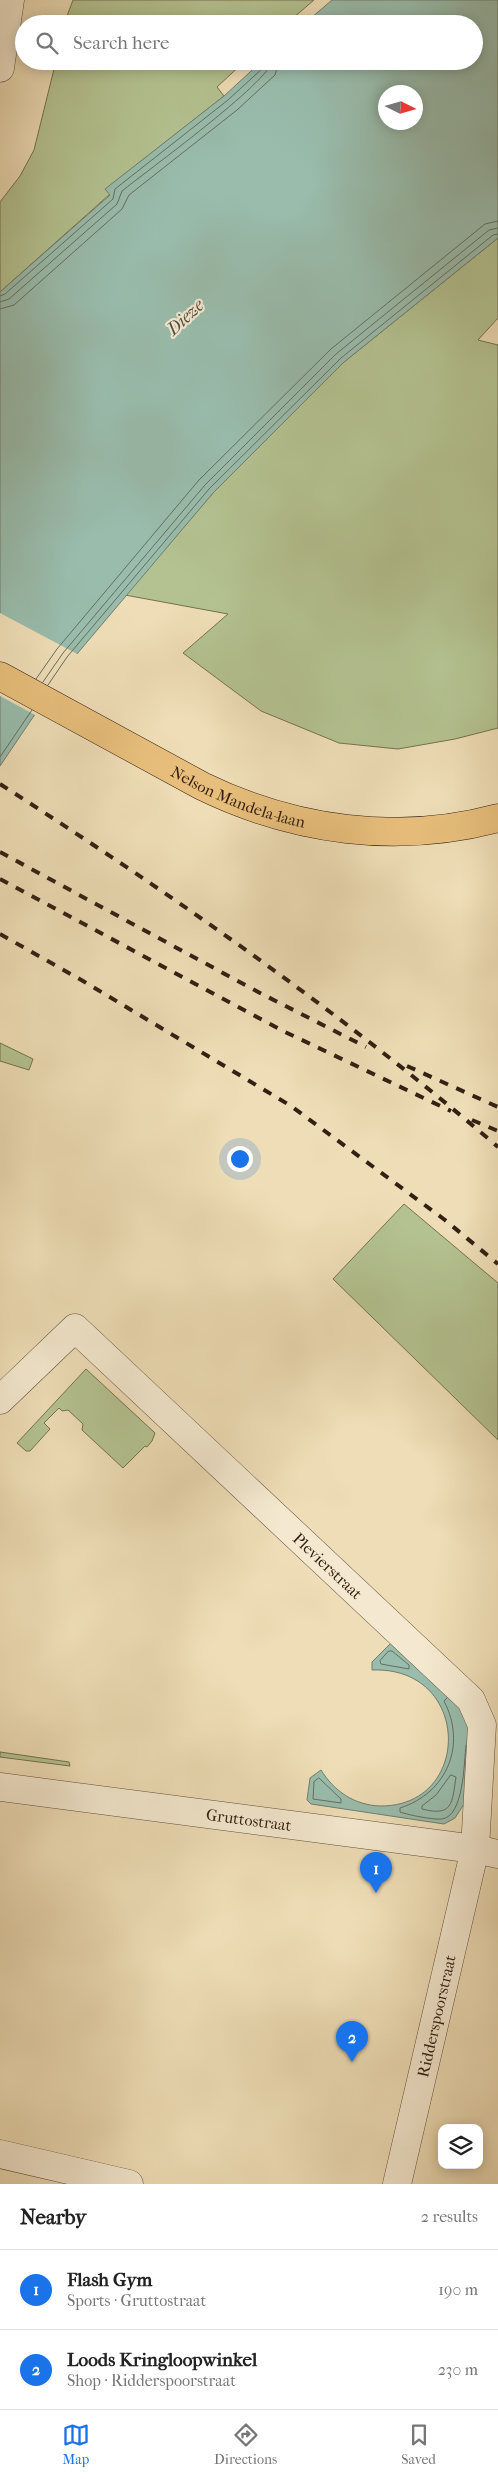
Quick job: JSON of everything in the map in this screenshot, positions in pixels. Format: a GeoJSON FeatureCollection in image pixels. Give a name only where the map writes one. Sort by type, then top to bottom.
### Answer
{"type":"FeatureCollection","features":[{"type":"Feature","properties":{"kind":"main road","name":"Nelson Mandela-laan"},"geometry":{"type":"LineString","coordinates":[[0,676],[170,769],[223,796],[252,807],[309,823],[350,830],[380,832],[439,829],[498,818]]}},
{"type":"Feature","properties":{"kind":"street"},"geometry":{"type":"LineString","coordinates":[[0,68],[10,0]]}},
{"type":"Feature","properties":{"kind":"street","name":"Plevierstraat"},"geometry":{"type":"LineString","coordinates":[[0,1400],[74,1328],[471,1700],[482,1725],[487,1851]]}},
{"type":"Feature","properties":{"kind":"street","name":"Gruttostraat"},"geometry":{"type":"LineString","coordinates":[[0,1787],[487,1851]]}},
{"type":"Feature","properties":{"kind":"street","name":"Ridderspoorstraat"},"geometry":{"type":"LineString","coordinates":[[397,2184],[487,1851]]}},
{"type":"Feature","properties":{"kind":"street"},"geometry":{"type":"LineString","coordinates":[[0,2154],[129,2184]]}},
{"type":"Feature","properties":{"kind":"green space"},"geometry":{"type":"Polygon","coordinates":[[[73,0],[314,0],[296,15],[67,15],[73,0]]]}},
{"type":"Feature","properties":{"kind":"green space"},"geometry":{"type":"Polygon","coordinates":[[[54,70],[235,70],[217,87],[224,96],[106,189],[110,194],[0,292],[0,202],[20,176],[34,150],[54,70]]]}},
{"type":"Feature","properties":{"kind":"green space"},"geometry":{"type":"Polygon","coordinates":[[[498,238],[498,318],[478,340],[498,345],[498,728],[455,739],[398,749],[339,743],[261,711],[183,653],[228,614],[125,595],[213,493],[344,362],[498,238]]]}},
{"type":"Feature","properties":{"kind":"green space"},"geometry":{"type":"Polygon","coordinates":[[[0,1043],[33,1059],[29,1070],[0,1061],[0,1043]]]}},
{"type":"Feature","properties":{"kind":"green space"},"geometry":{"type":"Polygon","coordinates":[[[404,1204],[498,1283],[498,1440],[333,1279],[404,1204]]]}},
{"type":"Feature","properties":{"kind":"green space"},"geometry":{"type":"Polygon","coordinates":[[[86,1369],[155,1433],[147,1447],[145,1446],[123,1468],[82,1430],[83,1424],[68,1410],[62,1411],[59,1408],[44,1423],[50,1429],[30,1451],[26,1451],[17,1443],[86,1369]]]}},
{"type":"Feature","properties":{"kind":"green space"},"geometry":{"type":"Polygon","coordinates":[[[0,1752],[69,1762],[70,1766],[0,1757],[0,1752]]]}},
{"type":"Feature","properties":{"kind":"water","name":"Dieze"},"geometry":{"type":"Polygon","coordinates":[[[332,0],[498,0],[498,238],[344,362],[213,493],[71,661],[0,766],[0,292],[110,195],[105,189],[224,96],[252,70],[483,70],[483,15],[314,15],[332,0]]]}},
{"type":"Feature","properties":{"kind":"water"},"geometry":{"type":"Polygon","coordinates":[[[391,1643],[463,1705],[473,1729],[464,1804],[455,1818],[444,1824],[311,1804],[307,1800],[310,1778],[321,1770],[332,1784],[353,1800],[380,1806],[410,1800],[432,1785],[445,1762],[448,1737],[443,1712],[429,1690],[405,1675],[372,1670],[372,1662],[391,1643]]]}},
{"type":"Feature","properties":{"kind":"pier"},"geometry":{"type":"Polygon","coordinates":[[[0,613],[79,655],[37,716],[0,696],[0,613]]]}},
{"type":"Feature","properties":{"kind":"railway"},"geometry":{"type":"LineString","coordinates":[[0,784],[129,869],[255,957],[379,1049],[498,1147]]}},
{"type":"Feature","properties":{"kind":"railway"},"geometry":{"type":"LineString","coordinates":[[0,852],[260,993],[366,1047]]}},
{"type":"Feature","properties":{"kind":"railway"},"geometry":{"type":"LineString","coordinates":[[0,879],[283,1031],[451,1111]]}},
{"type":"Feature","properties":{"kind":"railway"},"geometry":{"type":"LineString","coordinates":[[0,934],[83,981],[291,1106],[445,1220],[498,1264]]}},
{"type":"Feature","properties":{"kind":"railway"},"geometry":{"type":"LineString","coordinates":[[407,1066],[498,1107]]}},
{"type":"Feature","properties":{"kind":"railway"},"geometry":{"type":"LineString","coordinates":[[472,1120],[498,1131]]}},
{"type":"Feature","properties":{"kind":"place","name":"Flash Gym"},"geometry":{"type":"Point","coordinates":[376,1893]}},
{"type":"Feature","properties":{"kind":"place","name":"Loods Kringloopwinkel"},"geometry":{"type":"Point","coordinates":[352,2062]}}]}
